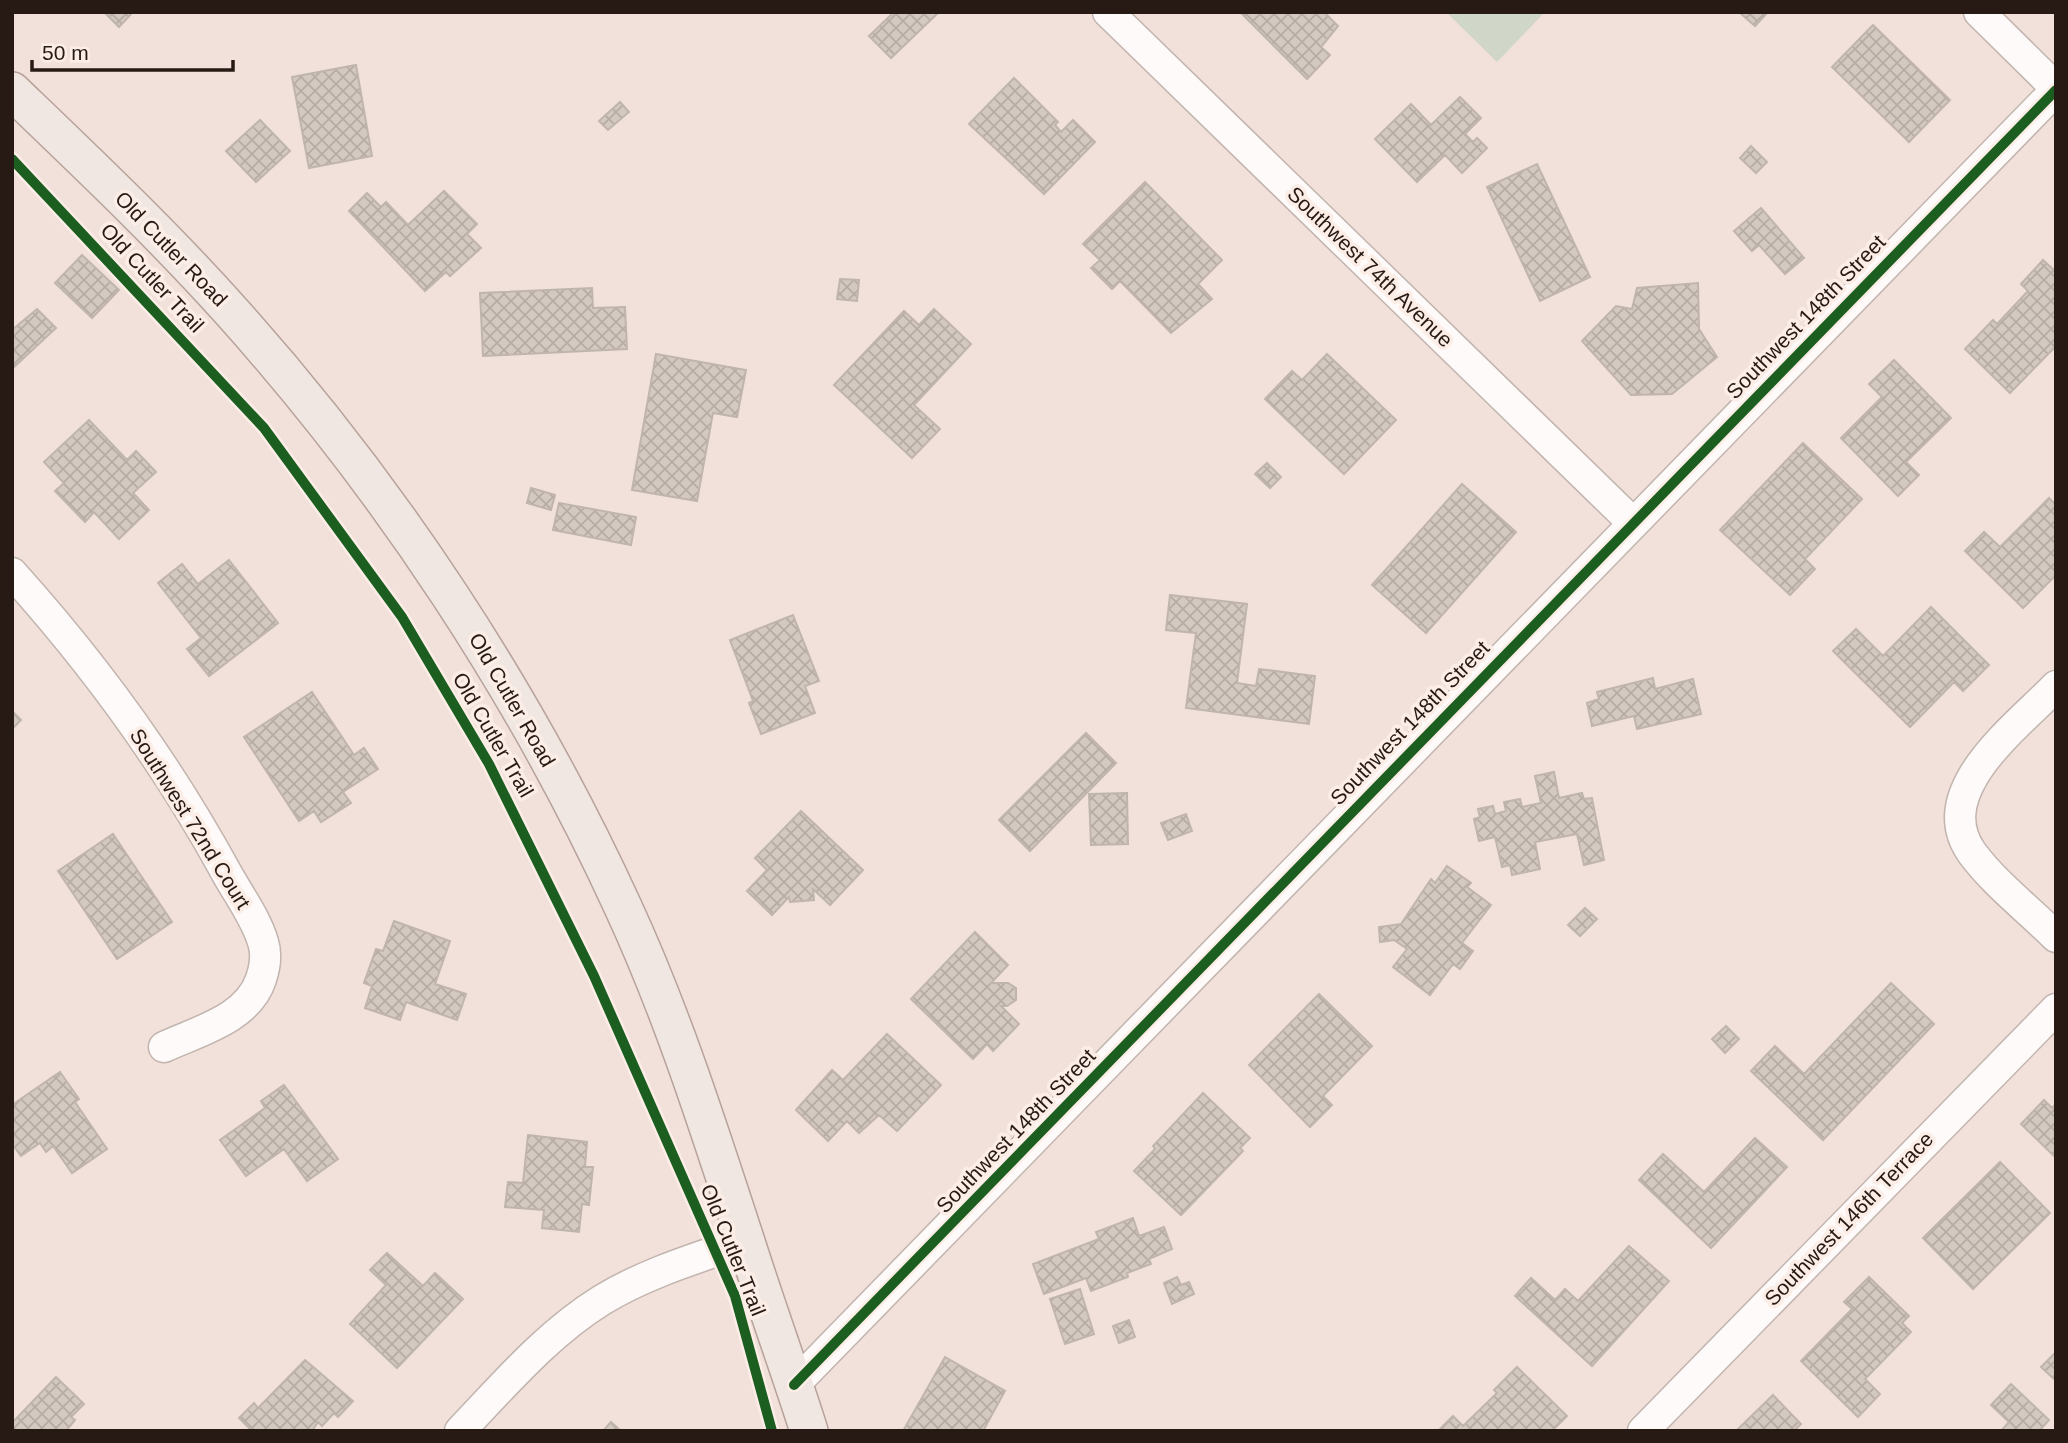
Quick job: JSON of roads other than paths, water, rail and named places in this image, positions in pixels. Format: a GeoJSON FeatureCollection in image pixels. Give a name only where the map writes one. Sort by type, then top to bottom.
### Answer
{"type":"FeatureCollection","features":[{"type":"Feature","properties":{"kind":"main road","name":"Old Cutler Road"},"geometry":{"type":"LineString","coordinates":[[12,91],[158,234],[283,371],[396,518],[467,622],[555,772],[625,911],[702,1105],[809,1431]]}},
{"type":"Feature","properties":{"kind":"street","name":"Southwest 74th Avenue"},"geometry":{"type":"LineString","coordinates":[[1108,12],[1632,522]]}},
{"type":"Feature","properties":{"kind":"street"},"geometry":{"type":"LineString","coordinates":[[1979,12],[2056,89]]}},
{"type":"Feature","properties":{"kind":"street","name":"Southwest 148th Street"},"geometry":{"type":"LineString","coordinates":[[794,1385],[2056,89]]}},
{"type":"Feature","properties":{"kind":"street","name":"Southwest 72nd Court"},"geometry":{"type":"LineString","coordinates":[[12,573],[72,642],[114,698],[215,851],[262,939],[264,970],[250,1000],[236,1014],[164,1047]]}},
{"type":"Feature","properties":{"kind":"street"},"geometry":{"type":"LineString","coordinates":[[2056,686],[1973,773],[1962,799],[1962,829],[1970,849],[2056,937]]}},
{"type":"Feature","properties":{"kind":"street","name":"Southwest 146th Terrace"},"geometry":{"type":"LineString","coordinates":[[1643,1431],[2056,1009]]}},
{"type":"Feature","properties":{"kind":"street"},"geometry":{"type":"LineString","coordinates":[[460,1431],[547,1343],[601,1301],[651,1276],[746,1241]]}}]}
